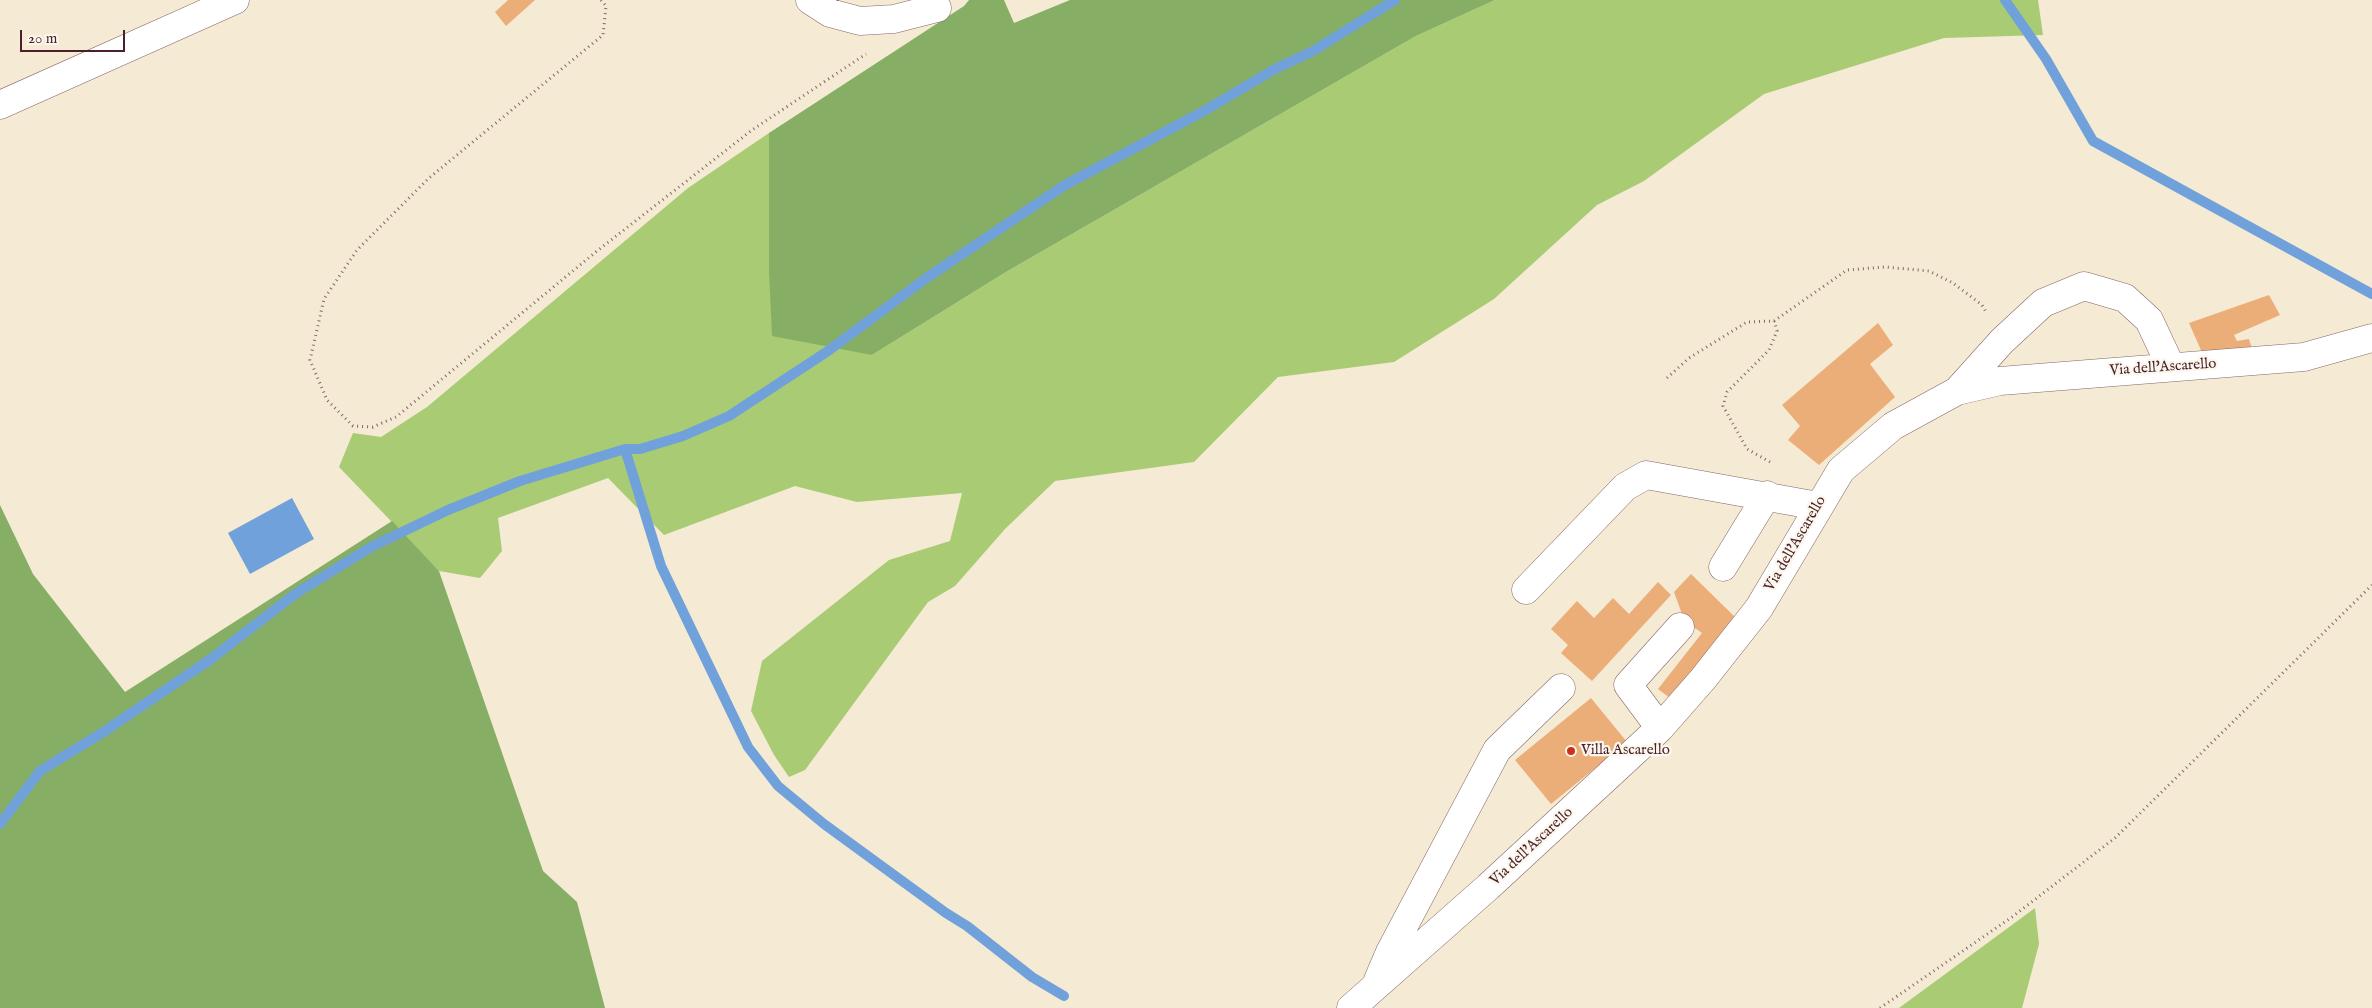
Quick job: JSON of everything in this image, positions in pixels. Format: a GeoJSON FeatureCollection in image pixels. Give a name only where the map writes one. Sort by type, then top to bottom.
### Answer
{"type":"FeatureCollection","features":[{"type":"Feature","properties":{"kind":"street"},"geometry":{"type":"LineString","coordinates":[[0,105],[235,0]]}},
{"type":"Feature","properties":{"kind":"street"},"geometry":{"type":"LineString","coordinates":[[810,0],[830,13],[860,21],[894,19],[937,8]]}},
{"type":"Feature","properties":{"kind":"street"},"geometry":{"type":"LineString","coordinates":[[1957,390],[2002,341],[2043,303],[2084,286],[2125,298],[2143,314],[2149,320],[2172,367]]}},
{"type":"Feature","properties":{"kind":"street","name":"Via dell'Ascarello"},"geometry":{"type":"LineString","coordinates":[[1351,1008],[1488,887],[1660,728],[1703,680],[1759,608],[1841,470],[1893,426],[1957,390],[2000,381],[2304,357],[2372,338]]}},
{"type":"Feature","properties":{"kind":"street"},"geometry":{"type":"LineString","coordinates":[[1526,590],[1626,487],[1646,475],[1767,495],[1818,506]]}},
{"type":"Feature","properties":{"kind":"street"},"geometry":{"type":"LineString","coordinates":[[1723,567],[1767,495]]}},
{"type":"Feature","properties":{"kind":"street"},"geometry":{"type":"LineString","coordinates":[[1660,728],[1628,685],[1680,627]]}},
{"type":"Feature","properties":{"kind":"street"},"geometry":{"type":"LineString","coordinates":[[1374,988],[1390,952],[1497,750],[1560,688]]}},
{"type":"Feature","properties":{"kind":"path"},"geometry":{"type":"LineString","coordinates":[[601,0],[606,6],[602,35],[429,178],[357,250],[324,299],[310,360],[327,400],[353,426],[373,427],[396,417],[596,251],[752,130],[873,50]]}},
{"type":"Feature","properties":{"kind":"path"},"geometry":{"type":"LineString","coordinates":[[1666,378],[1688,358],[1747,322],[1774,321],[1848,270],[1884,267],[1929,271],[1953,283],[1982,305],[2002,341]]}},
{"type":"Feature","properties":{"kind":"path"},"geometry":{"type":"LineString","coordinates":[[1773,464],[1747,449],[1723,406],[1727,392],[1769,350],[1777,331],[1774,321]]}},
{"type":"Feature","properties":{"kind":"path"},"geometry":{"type":"LineString","coordinates":[[1880,1008],[2012,917],[2115,838],[2372,585]]}},
{"type":"Feature","properties":{"kind":"green space"},"geometry":{"type":"Polygon","coordinates":[[[969,0],[1004,0],[1014,23],[1070,0],[1495,0],[1416,36],[1006,272],[872,355],[772,336],[769,271],[769,133],[964,6],[969,0]]]}},
{"type":"Feature","properties":{"kind":"green space"},"geometry":{"type":"Polygon","coordinates":[[[1495,0],[2038,0],[2043,35],[1944,38],[1764,94],[1644,181],[1597,205],[1494,299],[1394,362],[1278,377],[1194,462],[1055,481],[1005,529],[955,586],[928,602],[805,770],[789,777],[774,755],[751,711],[762,661],[889,560],[950,541],[962,493],[857,502],[795,486],[664,535],[608,478],[498,518],[502,551],[480,578],[439,571],[339,467],[353,433],[381,437],[427,407],[688,188],[769,133],[769,271],[872,355],[1006,272],[1416,36],[1495,0]]]}},
{"type":"Feature","properties":{"kind":"green space"},"geometry":{"type":"Polygon","coordinates":[[[0,505],[33,574],[125,692],[392,521],[439,571],[543,871],[577,902],[605,1008],[0,1008],[0,505]]]}},
{"type":"Feature","properties":{"kind":"green space"},"geometry":{"type":"Polygon","coordinates":[[[2035,908],[2039,944],[2022,1008],[1899,1008],[2035,908]]]}},
{"type":"Feature","properties":{"kind":"water"},"geometry":{"type":"Polygon","coordinates":[[[292,498],[314,539],[250,574],[228,533],[292,498]]]}},
{"type":"Feature","properties":{"kind":"building"},"geometry":{"type":"Polygon","coordinates":[[[508,0],[535,0],[506,26],[495,12],[508,0]]]}},
{"type":"Feature","properties":{"kind":"building"},"geometry":{"type":"Polygon","coordinates":[[[2269,295],[2280,315],[2234,335],[2237,341],[2249,339],[2253,352],[2204,357],[2189,323],[2269,295]]]}},
{"type":"Feature","properties":{"kind":"building"},"geometry":{"type":"Polygon","coordinates":[[[1878,323],[1893,345],[1870,364],[1895,397],[1819,465],[1788,440],[1800,426],[1782,405],[1878,323]]]}},
{"type":"Feature","properties":{"kind":"building"},"geometry":{"type":"Polygon","coordinates":[[[1691,574],[1737,619],[1670,698],[1658,689],[1702,633],[1692,626],[1682,614],[1674,592],[1691,574]]]}},
{"type":"Feature","properties":{"kind":"building"},"geometry":{"type":"Polygon","coordinates":[[[1658,582],[1671,595],[1592,681],[1561,653],[1568,645],[1551,629],[1577,601],[1594,618],[1613,598],[1629,614],[1658,582]]]}},
{"type":"Feature","properties":{"kind":"building","name":"Villa Ascarello"},"geometry":{"type":"Polygon","coordinates":[[[1591,698],[1627,742],[1551,804],[1515,760],[1591,698]]]}},
{"type":"Feature","properties":{"kind":"waterway"},"geometry":{"type":"LineString","coordinates":[[0,824],[40,771],[105,731],[211,659],[295,594],[371,547],[448,510],[520,481],[625,449],[640,449],[683,436],[729,416],[828,351],[925,279],[1065,185],[1204,111],[1275,69],[1313,51],[1395,0]]}},
{"type":"Feature","properties":{"kind":"waterway"},"geometry":{"type":"LineString","coordinates":[[2005,0],[2046,59],[2093,141],[2372,294]]}},
{"type":"Feature","properties":{"kind":"waterway"},"geometry":{"type":"LineString","coordinates":[[625,449],[661,566],[748,747],[778,786],[824,824],[946,913],[967,926],[1032,977],[1064,996]]}},
{"type":"Feature","properties":{"kind":"place","name":"Villa Ascarello"},"geometry":{"type":"Point","coordinates":[1571,751]}}]}
